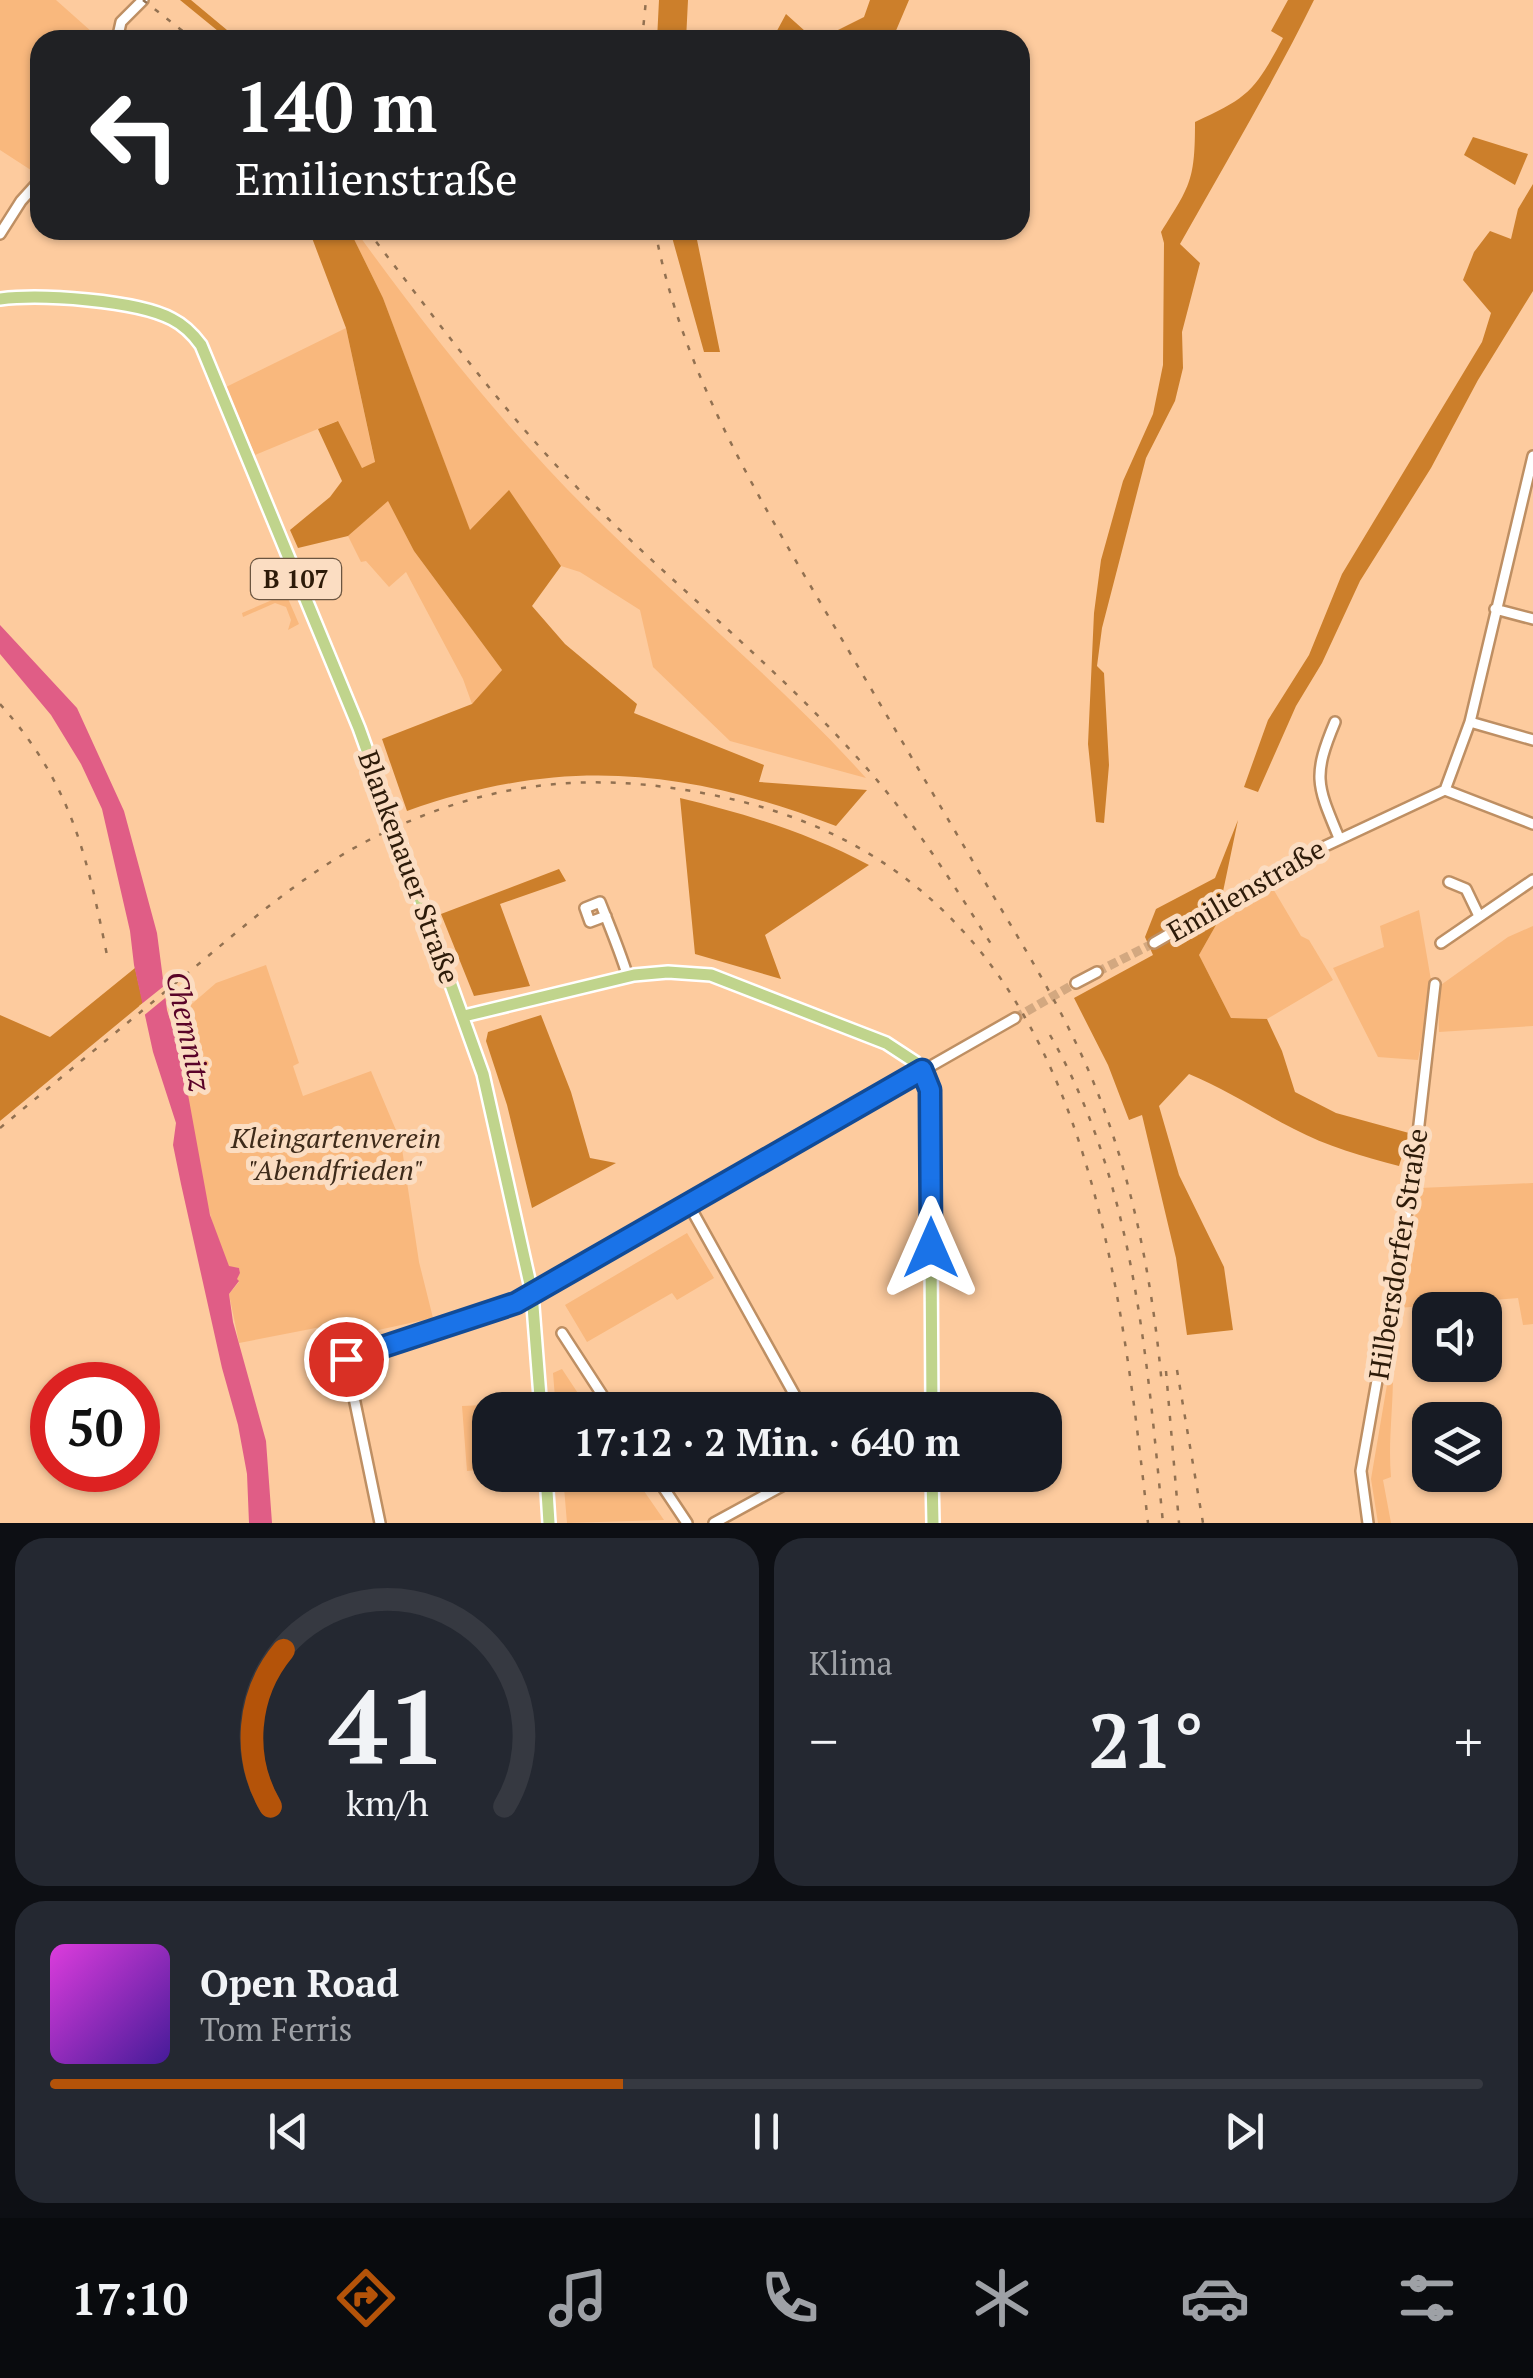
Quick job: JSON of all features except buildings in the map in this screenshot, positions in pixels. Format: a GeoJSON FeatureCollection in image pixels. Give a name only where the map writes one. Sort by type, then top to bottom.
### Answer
{"type":"FeatureCollection","features":[{"type":"Feature","properties":{"kind":"main road","name":"Blankenauer Straße"},"geometry":{"type":"LineString","coordinates":[[0,299],[35,296],[148,311],[175,320],[200,346],[360,728],[489,1092],[532,1293],[540,1392]]}},
{"type":"Feature","properties":{"kind":"main road"},"geometry":{"type":"LineString","coordinates":[[464,1016],[628,976],[668,972],[711,975],[907,1054],[922,1070],[930,1090],[932,1392]]}},
{"type":"Feature","properties":{"kind":"main road"},"geometry":{"type":"LineString","coordinates":[[547,1492],[549,1523]]}},
{"type":"Feature","properties":{"kind":"main road"},"geometry":{"type":"LineString","coordinates":[[932,1492],[933,1523]]}},
{"type":"Feature","properties":{"kind":"street"},"geometry":{"type":"LineString","coordinates":[[120,30],[142,0]]}},
{"type":"Feature","properties":{"kind":"street"},"geometry":{"type":"LineString","coordinates":[[0,234],[30,191]]}},
{"type":"Feature","properties":{"kind":"street"},"geometry":{"type":"LineString","coordinates":[[1533,456],[1470,722],[1444,790],[1533,824]]}},
{"type":"Feature","properties":{"kind":"street"},"geometry":{"type":"LineString","coordinates":[[1495,609],[1533,619]]}},
{"type":"Feature","properties":{"kind":"street","name":"Emilienstraße"},"geometry":{"type":"LineString","coordinates":[[1335,722],[1321,758],[1318,781],[1339,838]]}},
{"type":"Feature","properties":{"kind":"street"},"geometry":{"type":"LineString","coordinates":[[1470,722],[1533,740]]}},
{"type":"Feature","properties":{"kind":"street","name":"Emilienstraße"},"geometry":{"type":"LineString","coordinates":[[1154,943],[1339,838],[1444,790]]}},
{"type":"Feature","properties":{"kind":"street"},"geometry":{"type":"LineString","coordinates":[[1442,943],[1533,880]]}},
{"type":"Feature","properties":{"kind":"street"},"geometry":{"type":"LineString","coordinates":[[1449,882],[1466,889],[1479,916]]}},
{"type":"Feature","properties":{"kind":"street"},"geometry":{"type":"LineString","coordinates":[[606,916],[628,976]]}},
{"type":"Feature","properties":{"kind":"street"},"geometry":{"type":"LineString","coordinates":[[1076,984],[1096,972]]}},
{"type":"Feature","properties":{"kind":"street","name":"Hilbersdorfer Straße"},"geometry":{"type":"LineString","coordinates":[[1368,1523],[1361,1472],[1413,1176],[1435,984]]}},
{"type":"Feature","properties":{"kind":"street"},"geometry":{"type":"LineString","coordinates":[[380,1523],[346,1359],[501,1308],[532,1293],[1015,1018]]}},
{"type":"Feature","properties":{"kind":"street"},"geometry":{"type":"LineString","coordinates":[[689,1205],[793,1392]]}},
{"type":"Feature","properties":{"kind":"street"},"geometry":{"type":"LineString","coordinates":[[562,1333],[600,1392]]}},
{"type":"Feature","properties":{"kind":"street"},"geometry":{"type":"LineString","coordinates":[[666,1492],[687,1523]]}},
{"type":"Feature","properties":{"kind":"street"},"geometry":{"type":"LineString","coordinates":[[714,1523],[771,1492]]}},
{"type":"Feature","properties":{"kind":"green space"},"geometry":{"type":"Polygon","coordinates":[[[0,0],[56,0],[90,30],[30,30],[30,169],[0,150],[0,0]]]}},
{"type":"Feature","properties":{"kind":"green space"},"geometry":{"type":"Polygon","coordinates":[[[354,240],[362,240],[446,350],[540,461],[804,713],[866,778],[730,741],[653,667],[640,610],[580,572],[561,566],[509,491],[470,531],[383,298],[354,240]]]}},
{"type":"Feature","properties":{"kind":"green space"},"geometry":{"type":"Polygon","coordinates":[[[346,328],[375,463],[362,468],[337,421],[255,455],[226,387],[346,328]]]}},
{"type":"Feature","properties":{"kind":"green space"},"geometry":{"type":"Polygon","coordinates":[[[388,500],[414,551],[502,670],[472,704],[463,679],[406,572],[389,587],[366,561],[361,562],[348,536],[388,500]]]}},
{"type":"Feature","properties":{"kind":"green space"},"geometry":{"type":"Polygon","coordinates":[[[286,594],[299,624],[288,630],[291,620],[286,607],[275,603],[243,617],[242,613],[286,594]]]}},
{"type":"Feature","properties":{"kind":"green space"},"geometry":{"type":"Polygon","coordinates":[[[1272,887],[1333,980],[1267,1019],[1231,1018],[1199,955],[1216,925],[1272,887]]]}},
{"type":"Feature","properties":{"kind":"green space"},"geometry":{"type":"Polygon","coordinates":[[[1419,910],[1432,986],[1418,1060],[1378,1057],[1333,968],[1384,947],[1380,926],[1419,910]]]}},
{"type":"Feature","properties":{"kind":"green space"},"geometry":{"type":"Polygon","coordinates":[[[1533,926],[1533,1026],[1439,1032],[1438,987],[1508,937],[1533,926]]]}},
{"type":"Feature","properties":{"kind":"green space","name":"Kleingartenverein \"Abendfrieden\""},"geometry":{"type":"Polygon","coordinates":[[[266,965],[299,1063],[293,1066],[303,1096],[371,1071],[401,1142],[419,1262],[433,1318],[360,1334],[373,1346],[334,1359],[326,1326],[239,1343],[229,1294],[239,1282],[239,1268],[229,1267],[208,1207],[171,1022],[216,983],[266,965]]]}},
{"type":"Feature","properties":{"kind":"green space"},"geometry":{"type":"Polygon","coordinates":[[[1533,1183],[1533,1324],[1523,1325],[1518,1298],[1502,1299],[1502,1292],[1412,1292],[1412,1307],[1399,1308],[1420,1188],[1533,1183]]]}},
{"type":"Feature","properties":{"kind":"green space"},"geometry":{"type":"Polygon","coordinates":[[[687,1233],[714,1278],[677,1300],[672,1293],[587,1342],[565,1305],[687,1233]]]}},
{"type":"Feature","properties":{"kind":"green space"},"geometry":{"type":"Polygon","coordinates":[[[562,1369],[577,1392],[555,1392],[553,1373],[562,1369]]]}},
{"type":"Feature","properties":{"kind":"green space"},"geometry":{"type":"Polygon","coordinates":[[[1389,1373],[1393,1375],[1391,1477],[1383,1480],[1391,1523],[1378,1523],[1371,1479],[1389,1373]]]}},
{"type":"Feature","properties":{"kind":"green space"},"geometry":{"type":"Polygon","coordinates":[[[462,1406],[472,1406],[472,1471],[467,1471],[462,1406]]]}},
{"type":"Feature","properties":{"kind":"green space"},"geometry":{"type":"Polygon","coordinates":[[[564,1492],[645,1492],[664,1520],[567,1523],[564,1492]]]}},
{"type":"Feature","properties":{"kind":"shaded area"},"geometry":{"type":"Polygon","coordinates":[[[180,0],[191,0],[227,30],[217,30],[180,0]]]}},
{"type":"Feature","properties":{"kind":"shaded area"},"geometry":{"type":"Polygon","coordinates":[[[659,0],[688,0],[686,30],[658,30],[659,0]]]}},
{"type":"Feature","properties":{"kind":"shaded area"},"geometry":{"type":"Polygon","coordinates":[[[870,0],[909,0],[896,30],[838,30],[864,17],[870,0]]]}},
{"type":"Feature","properties":{"kind":"shaded area"},"geometry":{"type":"Polygon","coordinates":[[[1288,0],[1314,0],[1180,244],[1200,263],[1182,332],[1183,368],[1175,401],[1146,458],[1102,628],[1097,666],[1104,673],[1109,765],[1104,823],[1096,822],[1088,744],[1094,613],[1101,560],[1123,481],[1153,414],[1163,365],[1161,232],[1189,181],[1195,122],[1228,106],[1257,81],[1283,38],[1271,31],[1288,0]]]}},
{"type":"Feature","properties":{"kind":"shaded area"},"geometry":{"type":"Polygon","coordinates":[[[786,14],[804,30],[777,30],[786,14]]]}},
{"type":"Feature","properties":{"kind":"shaded area"},"geometry":{"type":"Polygon","coordinates":[[[1473,137],[1528,154],[1515,185],[1464,155],[1473,137]]]}},
{"type":"Feature","properties":{"kind":"shaded area"},"geometry":{"type":"Polygon","coordinates":[[[1533,184],[1533,291],[1478,380],[1431,468],[1360,581],[1322,663],[1296,706],[1258,792],[1244,787],[1268,720],[1309,655],[1342,574],[1482,342],[1491,313],[1463,280],[1474,252],[1490,231],[1511,239],[1518,209],[1533,184]]]}},
{"type":"Feature","properties":{"kind":"shaded area"},"geometry":{"type":"Polygon","coordinates":[[[313,240],[354,240],[383,298],[470,530],[509,490],[561,566],[532,606],[565,644],[637,704],[634,713],[764,765],[759,782],[867,790],[836,826],[727,791],[623,776],[518,782],[463,793],[407,811],[382,739],[472,704],[502,670],[414,551],[388,501],[348,536],[298,548],[290,530],[330,497],[342,481],[318,429],[338,421],[362,468],[375,462],[346,328],[313,240]]]}},
{"type":"Feature","properties":{"kind":"shaded area"},"geometry":{"type":"Polygon","coordinates":[[[673,240],[697,240],[720,352],[704,352],[673,240]]]}},
{"type":"Feature","properties":{"kind":"shaded area"},"geometry":{"type":"Polygon","coordinates":[[[0,625],[77,708],[124,811],[157,933],[167,1010],[181,1056],[210,1215],[229,1266],[239,1268],[239,1281],[229,1294],[266,1441],[272,1523],[249,1523],[247,1474],[238,1425],[173,1145],[176,1123],[153,1052],[102,809],[81,764],[51,715],[0,654],[0,625]]]}},
{"type":"Feature","properties":{"kind":"shaded area"},"geometry":{"type":"Polygon","coordinates":[[[680,798],[777,826],[869,865],[765,935],[781,979],[695,954],[680,798]]]}},
{"type":"Feature","properties":{"kind":"shaded area"},"geometry":{"type":"Polygon","coordinates":[[[1238,820],[1216,925],[1199,955],[1231,1018],[1267,1019],[1295,1092],[1336,1113],[1409,1133],[1399,1166],[1386,1163],[1306,1135],[1189,1074],[1159,1106],[1179,1175],[1224,1267],[1233,1330],[1187,1335],[1176,1258],[1142,1115],[1129,1120],[1108,1065],[1074,998],[1153,955],[1145,937],[1156,909],[1215,878],[1238,820]]]}},
{"type":"Feature","properties":{"kind":"shaded area"},"geometry":{"type":"Polygon","coordinates":[[[559,869],[566,881],[500,904],[530,986],[474,996],[441,914],[559,869]]]}},
{"type":"Feature","properties":{"kind":"shaded area"},"geometry":{"type":"Polygon","coordinates":[[[135,968],[143,1003],[0,1121],[0,1015],[50,1037],[135,968]]]}},
{"type":"Feature","properties":{"kind":"shaded area"},"geometry":{"type":"Polygon","coordinates":[[[541,1015],[571,1092],[590,1158],[616,1163],[532,1208],[507,1105],[486,1041],[488,1032],[541,1015]]]}},
{"type":"Feature","properties":{"kind":"pier"},"geometry":{"type":"Polygon","coordinates":[[[169,982],[170,994],[142,1017],[139,1006],[169,982]]]}},
{"type":"Feature","properties":{"kind":"tunnel"},"geometry":{"type":"LineString","coordinates":[[1097,972],[1154,943]]}},
{"type":"Feature","properties":{"kind":"tunnel"},"geometry":{"type":"LineString","coordinates":[[1015,1018],[1076,983]]}},
{"type":"Feature","properties":{"kind":"railway"},"geometry":{"type":"LineString","coordinates":[[143,0],[181,30]]}},
{"type":"Feature","properties":{"kind":"railway"},"geometry":{"type":"LineString","coordinates":[[643,30],[646,0]]}},
{"type":"Feature","properties":{"kind":"railway"},"geometry":{"type":"LineString","coordinates":[[375,240],[489,388],[568,478],[784,682],[873,775],[927,845],[991,944]]}},
{"type":"Feature","properties":{"kind":"railway"},"geometry":{"type":"LineString","coordinates":[[657,240],[700,377],[744,468],[1028,955],[1085,1063],[1110,1127],[1131,1199],[1147,1273],[1162,1386]]}},
{"type":"Feature","properties":{"kind":"railway"},"geometry":{"type":"LineString","coordinates":[[0,704],[45,764],[74,824],[108,960]]}},
{"type":"Feature","properties":{"kind":"railway"},"geometry":{"type":"LineString","coordinates":[[0,1128],[300,882],[373,838],[457,804],[539,786],[624,783],[713,795],[833,834],[928,896],[999,977],[1052,1072],[1090,1178],[1116,1291],[1148,1523]]}},
{"type":"Feature","properties":{"kind":"railway"},"geometry":{"type":"LineString","coordinates":[[1050,1035],[1101,1150],[1118,1210],[1142,1335],[1163,1523]]}},
{"type":"Feature","properties":{"kind":"railway"},"geometry":{"type":"LineString","coordinates":[[1177,1370],[1203,1523]]}},
{"type":"Feature","properties":{"kind":"railway"},"geometry":{"type":"LineString","coordinates":[[1166,1371],[1179,1523]]}},
{"type":"Feature","properties":{"kind":"route"},"geometry":{"type":"LineString","coordinates":[[346,1359],[516,1303],[922,1070],[930,1090],[931,1248]]}},
{"type":"Feature","properties":{"kind":"water label","name":"Chemnitz"},"geometry":{"type":"Point","coordinates":[188,1031]}}]}
